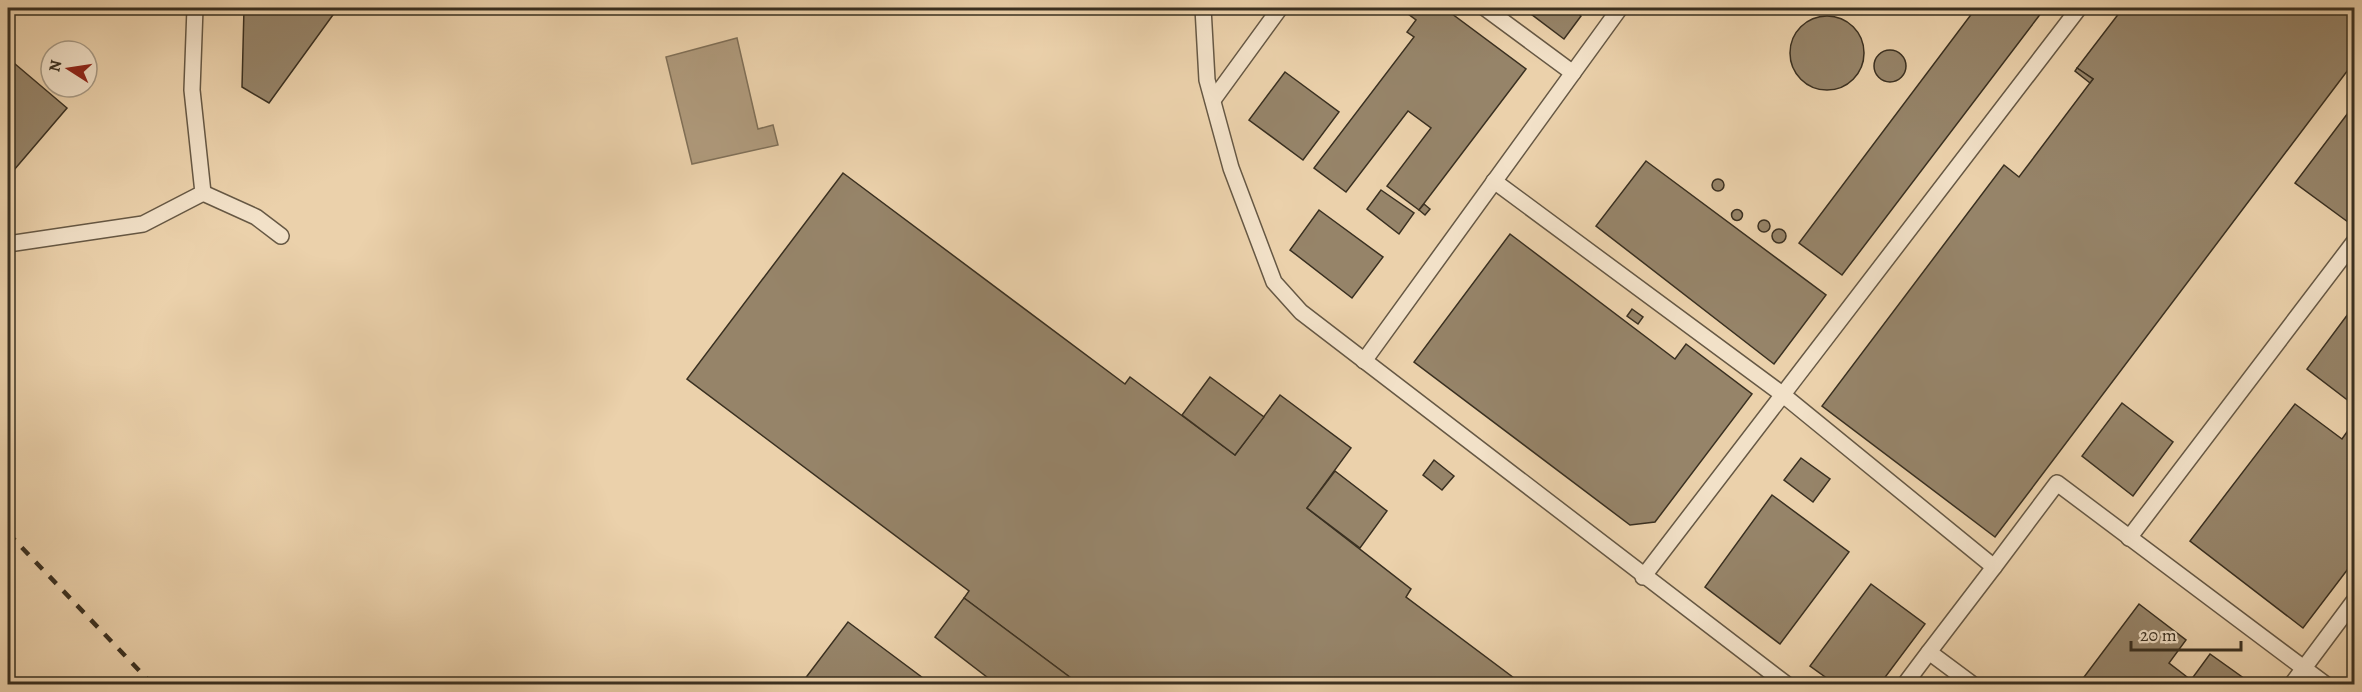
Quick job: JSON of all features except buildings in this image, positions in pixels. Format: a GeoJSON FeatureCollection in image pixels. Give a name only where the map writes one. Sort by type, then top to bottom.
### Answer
{"type":"FeatureCollection","features":[{"type":"Feature","properties":{"kind":"lane"},"geometry":{"type":"LineString","coordinates":[[195,8],[192,90],[203,193]]}},
{"type":"Feature","properties":{"kind":"lane"},"geometry":{"type":"LineString","coordinates":[[1203,8],[1207,80],[1231,168],[1274,282],[1301,312],[1643,577],[1786,684]]}},
{"type":"Feature","properties":{"kind":"lane"},"geometry":{"type":"LineString","coordinates":[[1213,100],[1280,8]]}},
{"type":"Feature","properties":{"kind":"lane"},"geometry":{"type":"LineString","coordinates":[[1485,8],[1573,73]]}},
{"type":"Feature","properties":{"kind":"lane"},"geometry":{"type":"LineString","coordinates":[[1364,361],[1620,8]]}},
{"type":"Feature","properties":{"kind":"lane"},"geometry":{"type":"LineString","coordinates":[[1643,577],[2079,8]]}},
{"type":"Feature","properties":{"kind":"lane"},"geometry":{"type":"LineString","coordinates":[[1494,181],[1782,394],[1994,567]]}},
{"type":"Feature","properties":{"kind":"lane"},"geometry":{"type":"LineString","coordinates":[[203,193],[256,217],[281,236]]}},
{"type":"Feature","properties":{"kind":"lane"},"geometry":{"type":"LineString","coordinates":[[8,244],[143,224],[203,193]]}},
{"type":"Feature","properties":{"kind":"lane"},"geometry":{"type":"LineString","coordinates":[[2129,538],[2355,242]]}},
{"type":"Feature","properties":{"kind":"lane"},"geometry":{"type":"LineString","coordinates":[[1905,684],[2057,483],[2325,684]]}},
{"type":"Feature","properties":{"kind":"lane"},"geometry":{"type":"LineString","coordinates":[[2292,684],[2355,601]]}},
{"type":"Feature","properties":{"kind":"lane"},"geometry":{"type":"LineString","coordinates":[[1929,652],[1972,684]]}},
{"type":"Feature","properties":{"kind":"shaded area"},"geometry":{"type":"Polygon","coordinates":[[[737,38],[758,129],[773,125],[778,145],[692,164],[666,57],[737,38]]]}},
{"type":"Feature","properties":{"kind":"railway"},"geometry":{"type":"LineString","coordinates":[[8,533],[152,684]]}}]}
